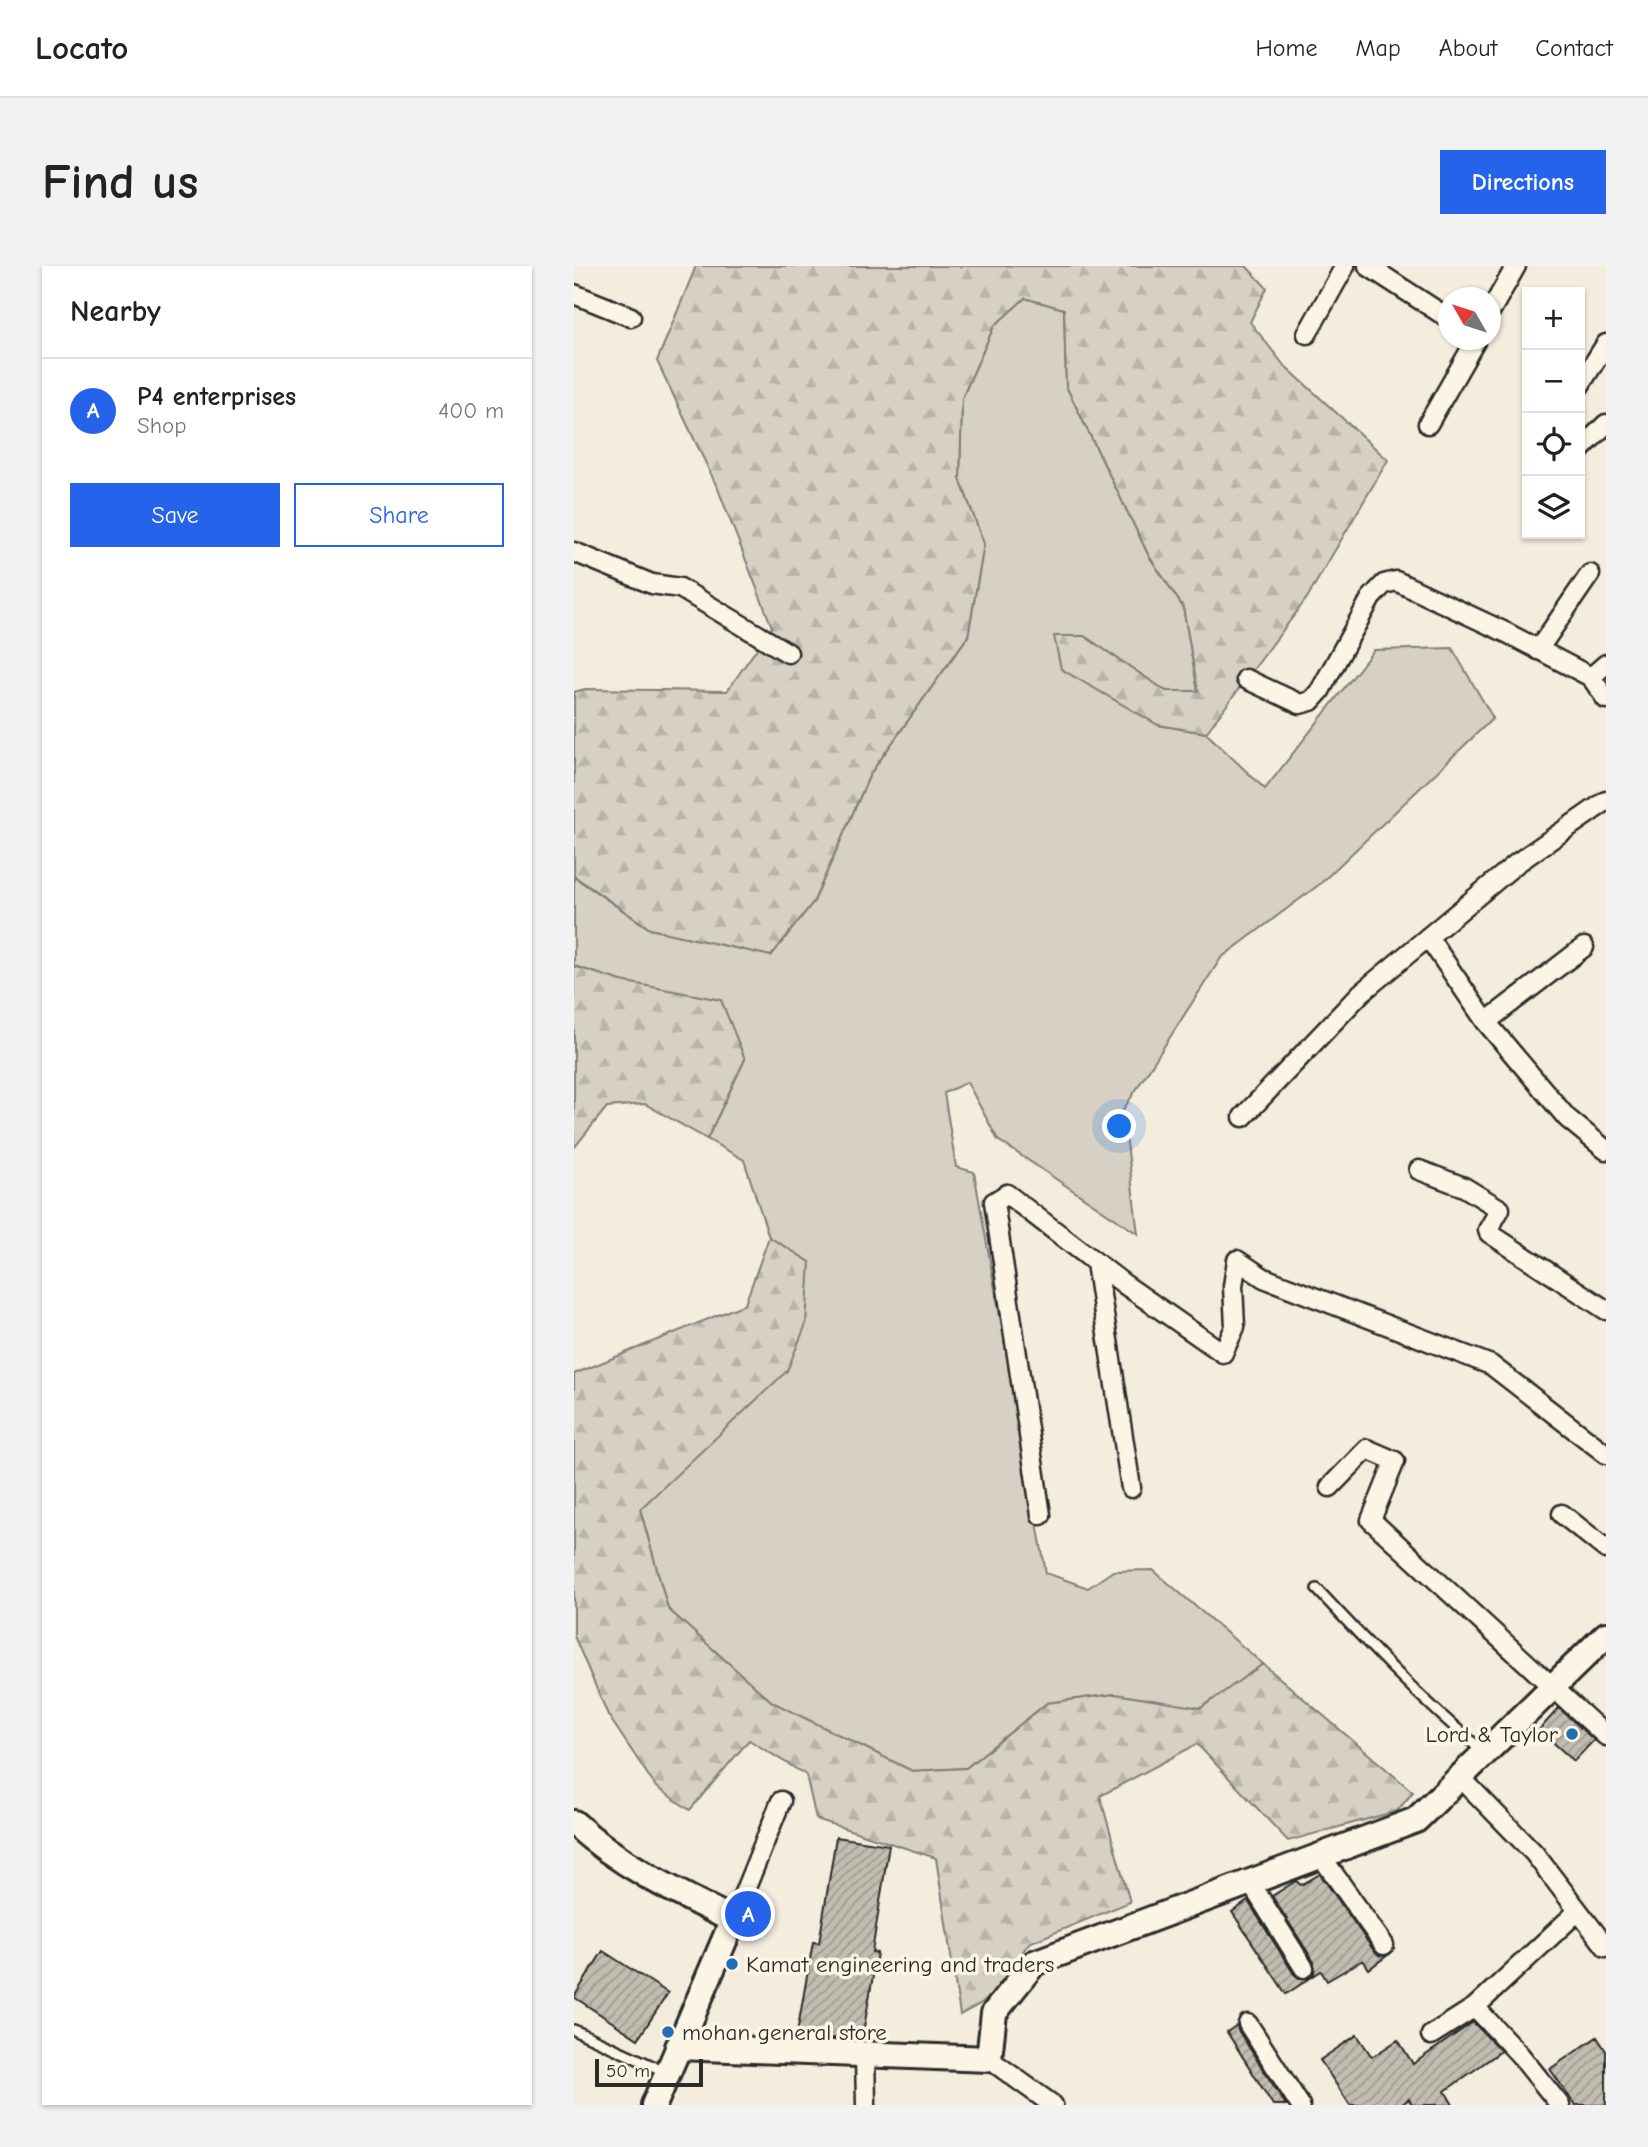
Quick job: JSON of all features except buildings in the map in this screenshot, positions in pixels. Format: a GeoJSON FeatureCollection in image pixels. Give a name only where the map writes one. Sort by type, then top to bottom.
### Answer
{"type":"FeatureCollection","features":[{"type":"Feature","properties":{"kind":"street"},"geometry":{"type":"LineString","coordinates":[[1307,334],[1345,266]]}},
{"type":"Feature","properties":{"kind":"street"},"geometry":{"type":"LineString","coordinates":[[1368,266],[1438,312]]}},
{"type":"Feature","properties":{"kind":"street"},"geometry":{"type":"LineString","coordinates":[[1501,293],[1516,266]]}},
{"type":"Feature","properties":{"kind":"street"},"geometry":{"type":"LineString","coordinates":[[574,294],[631,317]]}},
{"type":"Feature","properties":{"kind":"street"},"geometry":{"type":"LineString","coordinates":[[1585,377],[1606,344]]}},
{"type":"Feature","properties":{"kind":"street"},"geometry":{"type":"LineString","coordinates":[[1428,424],[1470,350]]}},
{"type":"Feature","properties":{"kind":"street"},"geometry":{"type":"LineString","coordinates":[[1585,445],[1606,424]]}},
{"type":"Feature","properties":{"kind":"street"},"geometry":{"type":"LineString","coordinates":[[574,552],[652,584],[680,588],[788,653]]}},
{"type":"Feature","properties":{"kind":"street"},"geometry":{"type":"LineString","coordinates":[[1538,650],[1590,574]]}},
{"type":"Feature","properties":{"kind":"street"},"geometry":{"type":"LineString","coordinates":[[1246,679],[1300,704],[1311,701],[1320,691],[1371,598],[1384,584],[1396,581],[1591,677],[1606,699]]}},
{"type":"Feature","properties":{"kind":"street"},"geometry":{"type":"LineString","coordinates":[[1591,677],[1606,664]]}},
{"type":"Feature","properties":{"kind":"street"},"geometry":{"type":"LineString","coordinates":[[1243,1117],[1361,993],[1517,863],[1606,801]]}},
{"type":"Feature","properties":{"kind":"street"},"geometry":{"type":"LineString","coordinates":[[1428,937],[1486,1022],[1567,1118],[1606,1150]]}},
{"type":"Feature","properties":{"kind":"street"},"geometry":{"type":"LineString","coordinates":[[1486,1022],[1584,947]]}},
{"type":"Feature","properties":{"kind":"street"},"geometry":{"type":"LineString","coordinates":[[1419,1170],[1464,1187],[1500,1209],[1488,1230],[1489,1233],[1606,1310]]}},
{"type":"Feature","properties":{"kind":"street"},"geometry":{"type":"LineString","coordinates":[[1041,1515],[994,1202],[1007,1194],[1096,1263],[1223,1353],[1235,1327],[1233,1286],[1237,1260],[1264,1278],[1491,1365],[1606,1454]]}},
{"type":"Feature","properties":{"kind":"street"},"geometry":{"type":"LineString","coordinates":[[1096,1263],[1131,1489]]}},
{"type":"Feature","properties":{"kind":"street"},"geometry":{"type":"LineString","coordinates":[[1330,1487],[1367,1448],[1395,1461],[1371,1520],[1606,1736]]}},
{"type":"Feature","properties":{"kind":"street"},"geometry":{"type":"LineString","coordinates":[[1562,1514],[1606,1549]]}},
{"type":"Feature","properties":{"kind":"street"},"geometry":{"type":"LineString","coordinates":[[989,2059],[994,2013],[1034,1963],[1416,1820],[1606,1635]]}},
{"type":"Feature","properties":{"kind":"street"},"geometry":{"type":"LineString","coordinates":[[1460,1777],[1534,1853],[1606,1947]]}},
{"type":"Feature","properties":{"kind":"street"},"geometry":{"type":"LineString","coordinates":[[654,2105],[781,1801]]}},
{"type":"Feature","properties":{"kind":"street"},"geometry":{"type":"LineString","coordinates":[[574,1823],[600,1847],[659,1884],[733,1920]]}},
{"type":"Feature","properties":{"kind":"street"},"geometry":{"type":"LineString","coordinates":[[1321,1856],[1384,1945]]}},
{"type":"Feature","properties":{"kind":"street"},"geometry":{"type":"LineString","coordinates":[[1250,1882],[1304,1968]]}},
{"type":"Feature","properties":{"kind":"street"},"geometry":{"type":"LineString","coordinates":[[1431,2035],[1475,2007],[1577,1912]]}},
{"type":"Feature","properties":{"kind":"street"},"geometry":{"type":"LineString","coordinates":[[1475,2007],[1520,2055],[1560,2105]]}},
{"type":"Feature","properties":{"kind":"street"},"geometry":{"type":"LineString","coordinates":[[1248,2024],[1300,2105]]}},
{"type":"Feature","properties":{"kind":"street"},"geometry":{"type":"LineString","coordinates":[[678,2047],[989,2059],[1052,2105]]}},
{"type":"Feature","properties":{"kind":"street"},"geometry":{"type":"LineString","coordinates":[[865,2054],[866,2105]]}},
{"type":"Feature","properties":{"kind":"lane"},"geometry":{"type":"LineString","coordinates":[[1317,1588],[1374,1651],[1485,1753]]}},
{"type":"Feature","properties":{"kind":"lane"},"geometry":{"type":"LineString","coordinates":[[574,2030],[668,2073]]}},
{"type":"Feature","properties":{"kind":"green space"},"geometry":{"type":"Polygon","coordinates":[[[696,266],[1246,266],[1267,288],[1250,322],[1283,364],[1388,460],[1307,598],[1206,733],[1158,725],[1061,669],[1054,636],[1084,636],[1166,691],[1198,691],[1183,607],[1149,556],[1066,386],[1064,309],[1025,298],[994,326],[962,398],[960,479],[984,544],[968,636],[870,774],[814,901],[771,956],[650,929],[574,876],[574,692],[585,689],[727,691],[772,627],[718,489],[657,361],[696,266]]]}},
{"type":"Feature","properties":{"kind":"green space"},"geometry":{"type":"Polygon","coordinates":[[[1025,298],[1064,309],[1066,386],[1149,556],[1183,607],[1198,691],[1166,691],[1084,636],[1158,725],[1206,733],[1265,789],[1374,650],[1452,648],[1493,718],[1320,884],[1221,958],[1123,1110],[1138,1234],[998,1140],[967,1082],[944,1093],[956,1167],[974,1172],[1046,1573],[1088,1588],[1113,1571],[1153,1570],[1263,1664],[1201,1709],[1115,1694],[1047,1703],[966,1768],[912,1771],[772,1702],[668,1609],[640,1509],[708,1443],[810,1262],[769,1237],[744,1160],[707,1139],[745,1059],[621,981],[574,966],[574,877],[650,929],[771,956],[814,901],[870,774],[968,636],[984,544],[960,479],[962,398],[994,326],[1025,298]]]}},
{"type":"Feature","properties":{"kind":"green space"},"geometry":{"type":"Polygon","coordinates":[[[574,966],[621,981],[721,1000],[745,1059],[707,1139],[645,1104],[607,1107],[574,1148],[574,966]]]}},
{"type":"Feature","properties":{"kind":"green space"},"geometry":{"type":"Polygon","coordinates":[[[769,1237],[810,1262],[806,1324],[787,1371],[640,1509],[668,1609],[772,1702],[912,1771],[966,1768],[1047,1703],[1115,1694],[1201,1708],[1263,1664],[1413,1792],[1397,1811],[1288,1841],[1197,1744],[1100,1796],[1130,1902],[1029,1943],[989,1999],[960,2015],[936,1858],[816,1819],[806,1775],[749,1740],[690,1810],[656,1787],[608,1715],[574,1636],[574,1374],[745,1304],[769,1237]]]}},
{"type":"Feature","properties":{"kind":"place","name":"Lord & Taylor"},"geometry":{"type":"Point","coordinates":[1572,1734]}},
{"type":"Feature","properties":{"kind":"place","name":"P4 enterprises"},"geometry":{"type":"Point","coordinates":[748,1914]}},
{"type":"Feature","properties":{"kind":"place","name":"Kamat engineering and traders"},"geometry":{"type":"Point","coordinates":[732,1964]}},
{"type":"Feature","properties":{"kind":"place","name":"mohan general store"},"geometry":{"type":"Point","coordinates":[668,2032]}}]}
